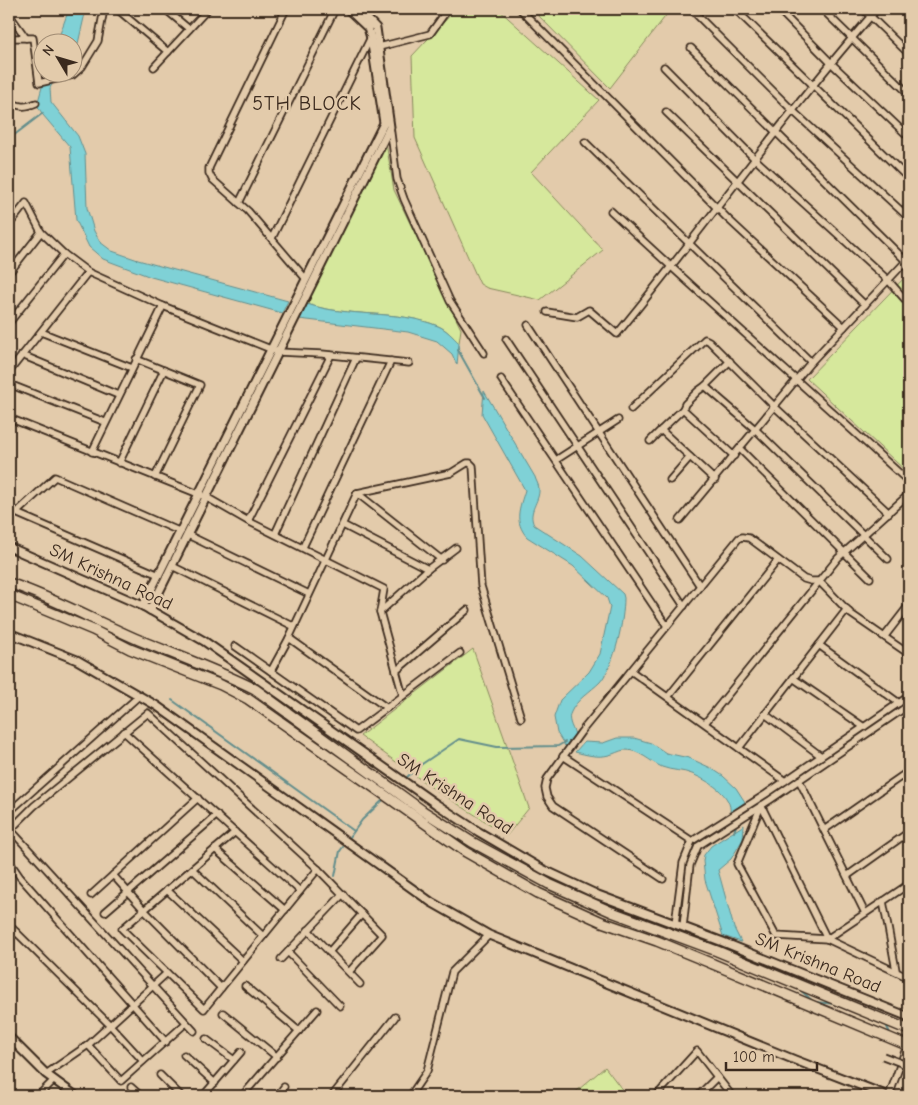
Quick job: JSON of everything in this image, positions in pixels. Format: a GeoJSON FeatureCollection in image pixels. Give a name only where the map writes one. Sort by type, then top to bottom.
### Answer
{"type":"FeatureCollection","features":[{"type":"Feature","properties":{"kind":"highway","name":"SM Krishna Road"},"geometry":{"type":"LineString","coordinates":[[9,583],[138,639],[226,674],[255,689],[424,811],[472,842],[558,888],[612,912],[717,952],[909,1030]]}},
{"type":"Feature","properties":{"kind":"highway"},"geometry":{"type":"LineString","coordinates":[[9,595],[93,630],[130,649],[221,685],[248,699],[466,852],[538,893],[602,922],[657,940],[909,1046]]}},
{"type":"Feature","properties":{"kind":"street"},"geometry":{"type":"LineString","coordinates":[[9,38],[33,38],[39,83],[74,75],[82,67],[98,41],[104,9]]}},
{"type":"Feature","properties":{"kind":"street"},"geometry":{"type":"LineString","coordinates":[[117,9],[168,52]]}},
{"type":"Feature","properties":{"kind":"street"},"geometry":{"type":"LineString","coordinates":[[165,9],[189,29]]}},
{"type":"Feature","properties":{"kind":"street"},"geometry":{"type":"LineString","coordinates":[[154,67],[208,9]]}},
{"type":"Feature","properties":{"kind":"street"},"geometry":{"type":"LineString","coordinates":[[286,9],[209,168],[209,173],[212,179],[272,238],[306,279]]}},
{"type":"Feature","properties":{"kind":"street"},"geometry":{"type":"LineString","coordinates":[[239,204],[335,9]]}},
{"type":"Feature","properties":{"kind":"street"},"geometry":{"type":"LineString","coordinates":[[348,9],[368,28],[371,38],[397,179],[404,199],[450,301],[484,354]]}},
{"type":"Feature","properties":{"kind":"street"},"geometry":{"type":"LineString","coordinates":[[147,608],[159,575],[184,533],[387,125],[376,28],[358,9]]}},
{"type":"Feature","properties":{"kind":"street"},"geometry":{"type":"LineString","coordinates":[[379,47],[430,34],[448,9]]}},
{"type":"Feature","properties":{"kind":"street"},"geometry":{"type":"LineString","coordinates":[[520,9],[716,208],[844,327]]}},
{"type":"Feature","properties":{"kind":"street"},"geometry":{"type":"LineString","coordinates":[[691,9],[793,111],[909,218]]}},
{"type":"Feature","properties":{"kind":"street"},"geometry":{"type":"LineString","coordinates":[[735,9],[909,179]]}},
{"type":"Feature","properties":{"kind":"street"},"geometry":{"type":"LineString","coordinates":[[778,9],[831,63],[909,137]]}},
{"type":"Feature","properties":{"kind":"street"},"geometry":{"type":"LineString","coordinates":[[822,9],[909,94]]}},
{"type":"Feature","properties":{"kind":"street"},"geometry":{"type":"LineString","coordinates":[[863,9],[909,54]]}},
{"type":"Feature","properties":{"kind":"street"},"geometry":{"type":"LineString","coordinates":[[547,312],[577,317],[589,310],[617,334],[671,268],[812,86],[877,9]]}},
{"type":"Feature","properties":{"kind":"street"},"geometry":{"type":"LineString","coordinates":[[9,14],[26,38]]}},
{"type":"Feature","properties":{"kind":"street"},"geometry":{"type":"LineString","coordinates":[[272,238],[376,28]]}},
{"type":"Feature","properties":{"kind":"street"},"geometry":{"type":"LineString","coordinates":[[680,520],[811,362],[908,261],[691,48]]}},
{"type":"Feature","properties":{"kind":"street"},"geometry":{"type":"LineString","coordinates":[[664,67],[755,159],[888,280],[909,304]]}},
{"type":"Feature","properties":{"kind":"street"},"geometry":{"type":"LineString","coordinates":[[9,101],[20,106],[36,103]]}},
{"type":"Feature","properties":{"kind":"street"},"geometry":{"type":"LineString","coordinates":[[666,112],[864,305]]}},
{"type":"Feature","properties":{"kind":"street"},"geometry":{"type":"LineString","coordinates":[[275,351],[306,279],[387,125]]}},
{"type":"Feature","properties":{"kind":"street"},"geometry":{"type":"LineString","coordinates":[[585,142],[811,362]]}},
{"type":"Feature","properties":{"kind":"street"},"geometry":{"type":"LineString","coordinates":[[9,225],[26,204],[41,232],[64,254],[88,272],[163,306],[275,351],[409,363]]}},
{"type":"Feature","properties":{"kind":"street"},"geometry":{"type":"LineString","coordinates":[[611,211],[671,268],[797,379],[909,482]]}},
{"type":"Feature","properties":{"kind":"street"},"geometry":{"type":"LineString","coordinates":[[9,273],[41,232]]}},
{"type":"Feature","properties":{"kind":"street"},"geometry":{"type":"LineString","coordinates":[[9,323],[64,254]]}},
{"type":"Feature","properties":{"kind":"street"},"geometry":{"type":"LineString","coordinates":[[9,372],[88,272]]}},
{"type":"Feature","properties":{"kind":"street"},"geometry":{"type":"LineString","coordinates":[[92,452],[118,395],[163,306]]}},
{"type":"Feature","properties":{"kind":"street"},"geometry":{"type":"LineString","coordinates":[[528,325],[700,586]]}},
{"type":"Feature","properties":{"kind":"street"},"geometry":{"type":"LineString","coordinates":[[41,332],[132,368]]}},
{"type":"Feature","properties":{"kind":"street"},"geometry":{"type":"LineString","coordinates":[[506,339],[684,606]]}},
{"type":"Feature","properties":{"kind":"street"},"geometry":{"type":"LineString","coordinates":[[630,408],[705,340],[712,344],[775,407],[888,512]]}},
{"type":"Feature","properties":{"kind":"street"},"geometry":{"type":"LineString","coordinates":[[22,355],[118,395]]}},
{"type":"Feature","properties":{"kind":"street"},"geometry":{"type":"LineString","coordinates":[[248,521],[331,355]]}},
{"type":"Feature","properties":{"kind":"street"},"geometry":{"type":"LineString","coordinates":[[275,534],[356,358]]}},
{"type":"Feature","properties":{"kind":"street"},"geometry":{"type":"LineString","coordinates":[[136,359],[200,385],[155,477]]}},
{"type":"Feature","properties":{"kind":"street"},"geometry":{"type":"LineString","coordinates":[[303,547],[392,361]]}},
{"type":"Feature","properties":{"kind":"street"},"geometry":{"type":"LineString","coordinates":[[650,440],[730,361]]}},
{"type":"Feature","properties":{"kind":"street"},"geometry":{"type":"LineString","coordinates":[[119,463],[164,370]]}},
{"type":"Feature","properties":{"kind":"street"},"geometry":{"type":"LineString","coordinates":[[501,379],[667,626]]}},
{"type":"Feature","properties":{"kind":"street"},"geometry":{"type":"LineString","coordinates":[[9,384],[105,422]]}},
{"type":"Feature","properties":{"kind":"street"},"geometry":{"type":"LineString","coordinates":[[705,386],[756,430],[888,559]]}},
{"type":"Feature","properties":{"kind":"street"},"geometry":{"type":"LineString","coordinates":[[683,409],[734,456]]}},
{"type":"Feature","properties":{"kind":"street"},"geometry":{"type":"LineString","coordinates":[[9,418],[203,495],[248,521],[384,589],[380,612],[403,696]]}},
{"type":"Feature","properties":{"kind":"street"},"geometry":{"type":"LineString","coordinates":[[556,460],[618,420]]}},
{"type":"Feature","properties":{"kind":"street"},"geometry":{"type":"LineString","coordinates":[[661,430],[715,480]]}},
{"type":"Feature","properties":{"kind":"street"},"geometry":{"type":"LineString","coordinates":[[740,449],[870,578]]}},
{"type":"Feature","properties":{"kind":"street"},"geometry":{"type":"LineString","coordinates":[[670,480],[690,457]]}},
{"type":"Feature","properties":{"kind":"street"},"geometry":{"type":"LineString","coordinates":[[358,493],[450,472],[467,463],[473,466],[481,586],[520,718]]}},
{"type":"Feature","properties":{"kind":"street"},"geometry":{"type":"LineString","coordinates":[[159,575],[16,513],[55,477],[184,533],[309,594]]}},
{"type":"Feature","properties":{"kind":"street"},"geometry":{"type":"LineString","coordinates":[[271,671],[289,638],[324,560],[358,493]]}},
{"type":"Feature","properties":{"kind":"street"},"geometry":{"type":"LineString","coordinates":[[358,493],[442,560]]}},
{"type":"Feature","properties":{"kind":"street"},"geometry":{"type":"LineString","coordinates":[[705,723],[844,552],[909,494]]}},
{"type":"Feature","properties":{"kind":"street"},"geometry":{"type":"LineString","coordinates":[[342,526],[428,569]]}},
{"type":"Feature","properties":{"kind":"street"},"geometry":{"type":"LineString","coordinates":[[147,608],[172,566],[184,533]]}},
{"type":"Feature","properties":{"kind":"street"},"geometry":{"type":"LineString","coordinates":[[663,879],[553,806],[547,797],[545,788],[547,779],[581,732],[739,538],[749,538],[804,579],[819,581],[847,609],[909,654]]}},
{"type":"Feature","properties":{"kind":"street","name":"SM Krishna Road"},"geometry":{"type":"LineString","coordinates":[[9,547],[147,608],[204,642],[479,832],[542,869],[598,895],[909,1017]]}},
{"type":"Feature","properties":{"kind":"street"},"geometry":{"type":"LineString","coordinates":[[380,612],[428,569],[456,548]]}},
{"type":"Feature","properties":{"kind":"street"},"geometry":{"type":"LineString","coordinates":[[668,697],[778,560]]}},
{"type":"Feature","properties":{"kind":"street"},"geometry":{"type":"LineString","coordinates":[[172,566],[293,626]]}},
{"type":"Feature","properties":{"kind":"street"},"geometry":{"type":"LineString","coordinates":[[885,636],[909,605]]}},
{"type":"Feature","properties":{"kind":"street"},"geometry":{"type":"LineString","coordinates":[[739,748],[847,609]]}},
{"type":"Feature","properties":{"kind":"street"},"geometry":{"type":"LineString","coordinates":[[396,671],[467,610]]}},
{"type":"Feature","properties":{"kind":"street"},"geometry":{"type":"LineString","coordinates":[[9,633],[77,660],[173,716],[431,902],[489,935],[795,1060],[889,1096],[909,1040]]}},
{"type":"Feature","properties":{"kind":"street"},"geometry":{"type":"LineString","coordinates":[[289,638],[386,708]]}},
{"type":"Feature","properties":{"kind":"street"},"geometry":{"type":"LineString","coordinates":[[819,645],[899,703]]}},
{"type":"Feature","properties":{"kind":"street"},"geometry":{"type":"LineString","coordinates":[[235,646],[356,731],[460,653]]}},
{"type":"Feature","properties":{"kind":"street"},"geometry":{"type":"LineString","coordinates":[[631,672],[785,781]]}},
{"type":"Feature","properties":{"kind":"street"},"geometry":{"type":"LineString","coordinates":[[794,678],[864,727]]}},
{"type":"Feature","properties":{"kind":"street"},"geometry":{"type":"LineString","coordinates":[[9,812],[139,696]]}},
{"type":"Feature","properties":{"kind":"street"},"geometry":{"type":"LineString","coordinates":[[675,924],[683,863],[692,841],[766,794],[909,696]]}},
{"type":"Feature","properties":{"kind":"street"},"geometry":{"type":"LineString","coordinates":[[682,927],[690,865],[698,846],[909,705]]}},
{"type":"Feature","properties":{"kind":"street"},"geometry":{"type":"LineString","coordinates":[[194,1031],[10,830],[34,806],[148,713],[318,869],[382,935],[349,972]]}},
{"type":"Feature","properties":{"kind":"street"},"geometry":{"type":"LineString","coordinates":[[765,714],[821,756]]}},
{"type":"Feature","properties":{"kind":"street"},"geometry":{"type":"LineString","coordinates":[[124,732],[300,891]]}},
{"type":"Feature","properties":{"kind":"street"},"geometry":{"type":"LineString","coordinates":[[563,756],[692,841]]}},
{"type":"Feature","properties":{"kind":"street"},"geometry":{"type":"LineString","coordinates":[[824,830],[909,771]]}},
{"type":"Feature","properties":{"kind":"street"},"geometry":{"type":"LineString","coordinates":[[799,780],[865,913]]}},
{"type":"Feature","properties":{"kind":"street"},"geometry":{"type":"LineString","coordinates":[[766,794],[737,864],[776,936],[827,939],[896,970],[909,978]]}},
{"type":"Feature","properties":{"kind":"street"},"geometry":{"type":"LineString","coordinates":[[91,895],[198,798]]}},
{"type":"Feature","properties":{"kind":"street"},"geometry":{"type":"LineString","coordinates":[[761,805],[827,939]]}},
{"type":"Feature","properties":{"kind":"street"},"geometry":{"type":"LineString","coordinates":[[105,912],[216,815]]}},
{"type":"Feature","properties":{"kind":"street"},"geometry":{"type":"LineString","coordinates":[[235,832],[122,929],[204,1009],[318,869]]}},
{"type":"Feature","properties":{"kind":"street"},"geometry":{"type":"LineString","coordinates":[[847,876],[909,832]]}},
{"type":"Feature","properties":{"kind":"street"},"geometry":{"type":"LineString","coordinates":[[215,849],[285,910]]}},
{"type":"Feature","properties":{"kind":"street"},"geometry":{"type":"LineString","coordinates":[[9,862],[20,877],[166,1042]]}},
{"type":"Feature","properties":{"kind":"street"},"geometry":{"type":"LineString","coordinates":[[192,869],[263,936]]}},
{"type":"Feature","properties":{"kind":"street"},"geometry":{"type":"LineString","coordinates":[[112,875],[221,988]]}},
{"type":"Feature","properties":{"kind":"street"},"geometry":{"type":"LineString","coordinates":[[827,939],[909,884]]}},
{"type":"Feature","properties":{"kind":"street"},"geometry":{"type":"LineString","coordinates":[[167,890],[243,961]]}},
{"type":"Feature","properties":{"kind":"street"},"geometry":{"type":"LineString","coordinates":[[281,959],[343,894]]}},
{"type":"Feature","properties":{"kind":"street"},"geometry":{"type":"LineString","coordinates":[[883,901],[896,970]]}},
{"type":"Feature","properties":{"kind":"street"},"geometry":{"type":"LineString","coordinates":[[329,952],[362,914]]}},
{"type":"Feature","properties":{"kind":"street"},"geometry":{"type":"LineString","coordinates":[[9,925],[110,1025],[143,1061]]}},
{"type":"Feature","properties":{"kind":"street"},"geometry":{"type":"LineString","coordinates":[[308,930],[360,984]]}},
{"type":"Feature","properties":{"kind":"street"},"geometry":{"type":"LineString","coordinates":[[9,939],[16,932]]}},
{"type":"Feature","properties":{"kind":"street"},"geometry":{"type":"LineString","coordinates":[[410,1096],[427,1072],[452,972],[489,935]]}},
{"type":"Feature","properties":{"kind":"street"},"geometry":{"type":"LineString","coordinates":[[288,952],[340,1006]]}},
{"type":"Feature","properties":{"kind":"street"},"geometry":{"type":"LineString","coordinates":[[46,1074],[88,1045],[167,974]]}},
{"type":"Feature","properties":{"kind":"street"},"geometry":{"type":"LineString","coordinates":[[245,986],[300,1031]]}},
{"type":"Feature","properties":{"kind":"street"},"geometry":{"type":"LineString","coordinates":[[242,1096],[317,1010]]}},
{"type":"Feature","properties":{"kind":"street"},"geometry":{"type":"LineString","coordinates":[[223,1013],[277,1057]]}},
{"type":"Feature","properties":{"kind":"street"},"geometry":{"type":"LineString","coordinates":[[332,1096],[395,1018]]}},
{"type":"Feature","properties":{"kind":"street"},"geometry":{"type":"LineString","coordinates":[[88,1045],[121,1080],[186,1023]]}},
{"type":"Feature","properties":{"kind":"street"},"geometry":{"type":"LineString","coordinates":[[9,1037],[46,1074],[76,1096]]}},
{"type":"Feature","properties":{"kind":"street"},"geometry":{"type":"LineString","coordinates":[[206,1039],[234,1060]]}},
{"type":"Feature","properties":{"kind":"street"},"geometry":{"type":"LineString","coordinates":[[656,1096],[697,1051],[732,1096]]}},
{"type":"Feature","properties":{"kind":"street"},"geometry":{"type":"LineString","coordinates":[[203,1096],[241,1052]]}},
{"type":"Feature","properties":{"kind":"street"},"geometry":{"type":"LineString","coordinates":[[184,1055],[215,1083]]}},
{"type":"Feature","properties":{"kind":"street"},"geometry":{"type":"LineString","coordinates":[[884,1056],[909,1066]]}},
{"type":"Feature","properties":{"kind":"street"},"geometry":{"type":"LineString","coordinates":[[160,1075],[181,1096]]}},
{"type":"Feature","properties":{"kind":"street"},"geometry":{"type":"LineString","coordinates":[[698,1096],[717,1077]]}},
{"type":"Feature","properties":{"kind":"street"},"geometry":{"type":"LineString","coordinates":[[38,1096],[54,1080]]}},
{"type":"Feature","properties":{"kind":"street"},"geometry":{"type":"LineString","coordinates":[[131,1087],[140,1096]]}},
{"type":"Feature","properties":{"kind":"street"},"geometry":{"type":"LineString","coordinates":[[277,1096],[284,1087]]}},
{"type":"Feature","properties":{"kind":"green space"},"geometry":{"type":"Polygon","coordinates":[[[456,9],[498,9],[599,100],[531,172],[603,250],[540,300],[487,288],[480,284],[415,138],[412,56],[456,9]]]}},
{"type":"Feature","properties":{"kind":"green space"},"geometry":{"type":"Polygon","coordinates":[[[532,9],[671,9],[610,88],[532,9]]]}},
{"type":"Feature","properties":{"kind":"green space"},"geometry":{"type":"Polygon","coordinates":[[[386,143],[394,190],[461,329],[459,343],[441,327],[422,321],[406,317],[339,311],[307,304],[386,143]]]}},
{"type":"Feature","properties":{"kind":"green space"},"geometry":{"type":"Polygon","coordinates":[[[909,275],[909,474],[807,379],[909,275]]]}},
{"type":"Feature","properties":{"kind":"green space"},"geometry":{"type":"Polygon","coordinates":[[[473,649],[529,808],[507,835],[431,787],[360,736],[473,649]]]}},
{"type":"Feature","properties":{"kind":"green space"},"geometry":{"type":"Polygon","coordinates":[[[605,1067],[627,1096],[571,1096],[605,1067]]]}},
{"type":"Feature","properties":{"kind":"water"},"geometry":{"type":"Polygon","coordinates":[[[69,9],[86,9],[81,32],[61,32],[69,9]]]}},
{"type":"Feature","properties":{"kind":"water"},"geometry":{"type":"Polygon","coordinates":[[[43,82],[53,82],[50,88],[51,102],[78,136],[85,154],[87,208],[94,231],[100,242],[112,251],[138,260],[288,301],[282,313],[151,277],[103,259],[89,247],[76,220],[70,147],[37,105],[43,82]]]}},
{"type":"Feature","properties":{"kind":"water"},"geometry":{"type":"Polygon","coordinates":[[[307,304],[339,311],[406,317],[438,326],[447,331],[459,343],[457,365],[452,354],[437,341],[408,332],[299,319],[307,304]]]}},
{"type":"Feature","properties":{"kind":"water"},"geometry":{"type":"Polygon","coordinates":[[[484,391],[538,484],[539,494],[532,515],[534,525],[582,556],[623,594],[624,598],[620,630],[610,665],[600,682],[573,708],[570,715],[570,723],[575,734],[565,746],[557,733],[554,717],[560,700],[589,672],[600,654],[610,607],[607,598],[573,566],[527,537],[523,531],[520,525],[519,514],[525,490],[482,414],[484,391]]]}},
{"type":"Feature","properties":{"kind":"water"},"geometry":{"type":"Polygon","coordinates":[[[617,738],[634,738],[651,743],[666,753],[689,758],[711,768],[736,788],[745,802],[730,813],[730,806],[727,800],[711,784],[689,773],[662,767],[644,756],[629,750],[601,756],[575,752],[584,742],[603,743],[617,738]]]}},
{"type":"Feature","properties":{"kind":"water"},"geometry":{"type":"Polygon","coordinates":[[[744,825],[743,839],[731,859],[718,870],[734,928],[741,942],[723,936],[705,880],[703,861],[704,855],[711,846],[744,825]]]}},
{"type":"Feature","properties":{"kind":"waterway"},"geometry":{"type":"LineString","coordinates":[[9,139],[43,113]]}},
{"type":"Feature","properties":{"kind":"waterway"},"geometry":{"type":"LineString","coordinates":[[458,350],[485,398]]}},
{"type":"Feature","properties":{"kind":"waterway"},"geometry":{"type":"LineString","coordinates":[[172,700],[354,831]]}},
{"type":"Feature","properties":{"kind":"waterway"},"geometry":{"type":"LineString","coordinates":[[405,779],[419,766],[459,739],[497,747],[558,746],[565,742]]}},
{"type":"Feature","properties":{"kind":"waterway"},"geometry":{"type":"LineString","coordinates":[[350,837],[362,820],[384,799]]}},
{"type":"Feature","properties":{"kind":"waterway"},"geometry":{"type":"LineString","coordinates":[[734,832],[737,823]]}},
{"type":"Feature","properties":{"kind":"waterway"},"geometry":{"type":"LineString","coordinates":[[335,876],[340,851],[343,847]]}},
{"type":"Feature","properties":{"kind":"waterway"},"geometry":{"type":"LineString","coordinates":[[744,953],[747,958],[758,963]]}},
{"type":"Feature","properties":{"kind":"waterway"},"geometry":{"type":"LineString","coordinates":[[799,989],[814,1002],[837,1004]]}},
{"type":"Feature","properties":{"kind":"waterway"},"geometry":{"type":"LineString","coordinates":[[885,1023],[891,1035]]}},
{"type":"Feature","properties":{"kind":"district","name":"5TH BLOCK"},"geometry":{"type":"Point","coordinates":[307,103]}}]}
